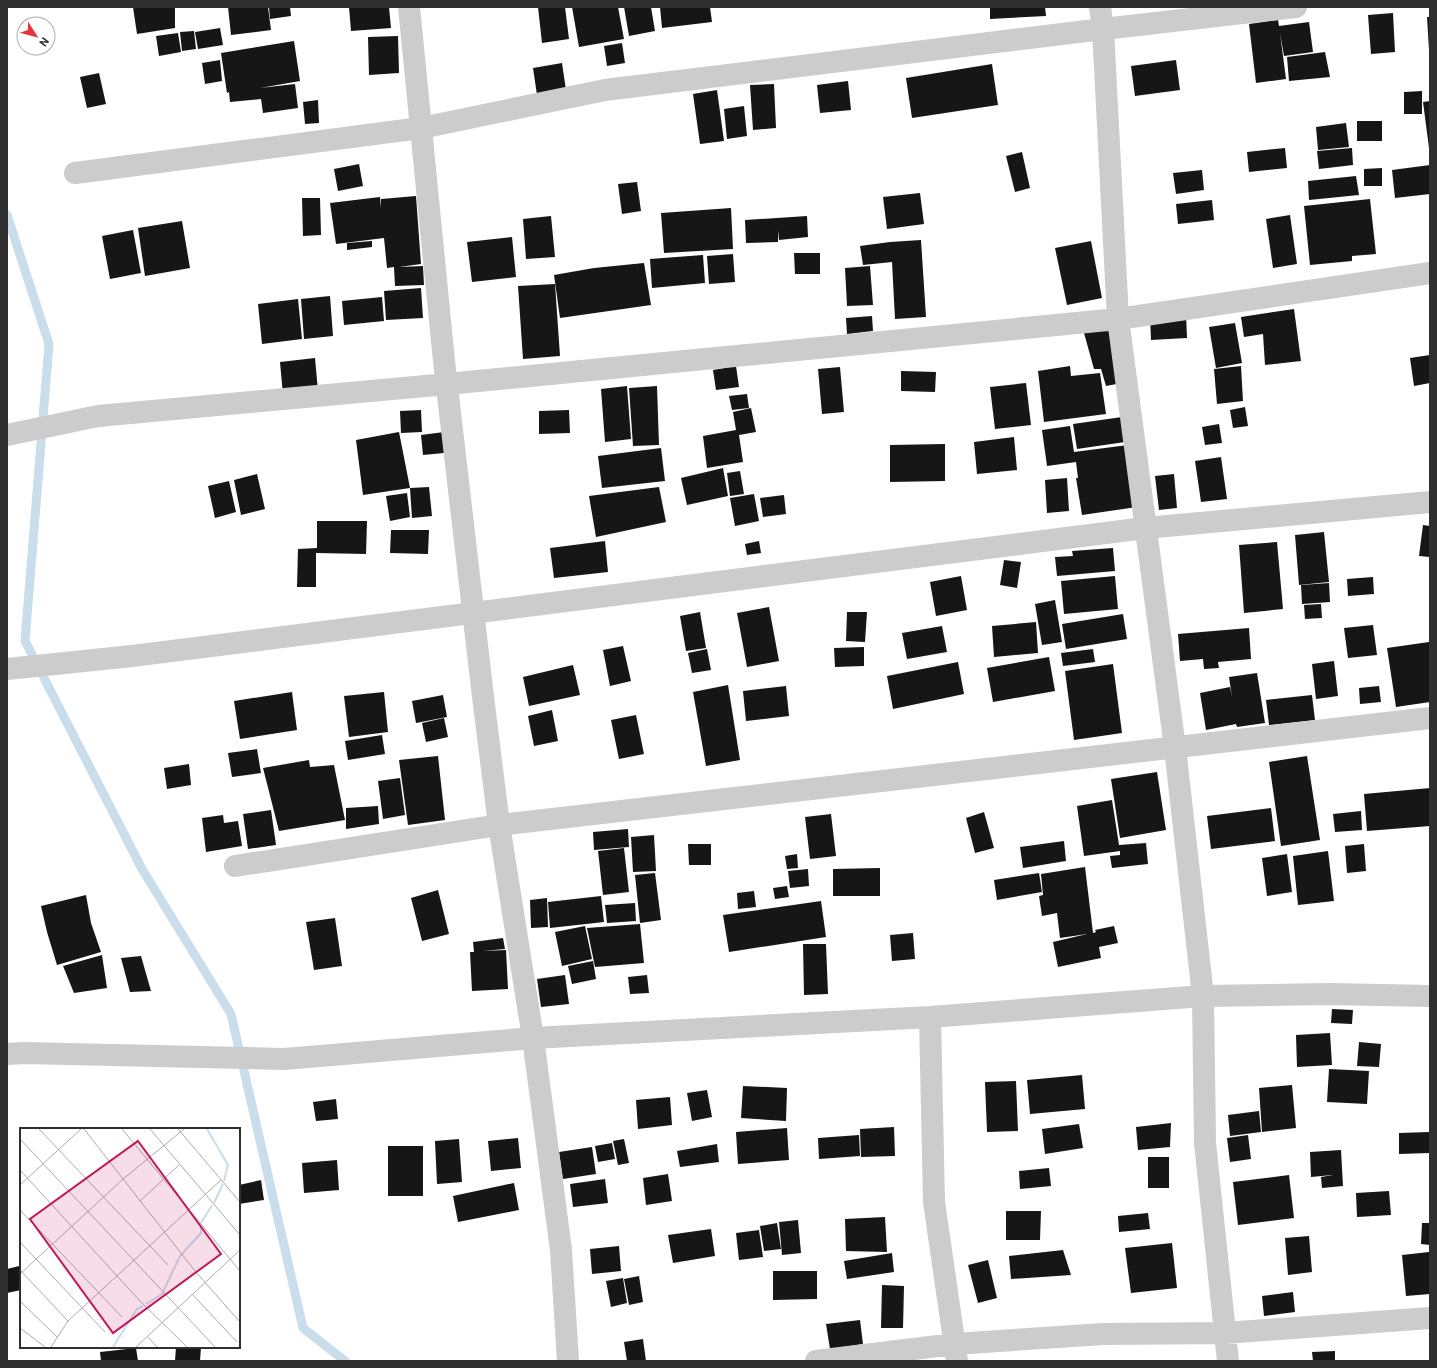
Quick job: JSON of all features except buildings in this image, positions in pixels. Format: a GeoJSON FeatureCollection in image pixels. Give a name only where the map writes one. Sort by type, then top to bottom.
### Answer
{"type":"FeatureCollection","features":[{"type":"Feature","properties":{"kind":"street"},"geometry":{"type":"LineString","coordinates":[[409,7],[447,384],[498,825],[533,1038],[560,1250],[568,1361]]}},
{"type":"Feature","properties":{"kind":"street"},"geometry":{"type":"LineString","coordinates":[[1100,7],[1103,29],[1118,319],[1175,748],[1203,996],[1205,1143],[1228,1361]]}},
{"type":"Feature","properties":{"kind":"street"},"geometry":{"type":"LineString","coordinates":[[75,173],[421,128],[605,90],[1296,7]]}},
{"type":"Feature","properties":{"kind":"street"},"geometry":{"type":"LineString","coordinates":[[7,435],[98,416],[1118,319],[1430,273]]}},
{"type":"Feature","properties":{"kind":"street"},"geometry":{"type":"LineString","coordinates":[[7,669],[132,656],[1145,528],[1430,502]]}},
{"type":"Feature","properties":{"kind":"street"},"geometry":{"type":"LineString","coordinates":[[235,866],[498,825],[1430,718]]}},
{"type":"Feature","properties":{"kind":"street"},"geometry":{"type":"LineString","coordinates":[[7,1054],[24,1053],[284,1059],[533,1038],[930,1017],[1203,996],[1330,994],[1430,996]]}},
{"type":"Feature","properties":{"kind":"street"},"geometry":{"type":"LineString","coordinates":[[930,1017],[934,1202],[955,1352]]}},
{"type":"Feature","properties":{"kind":"street"},"geometry":{"type":"LineString","coordinates":[[816,1361],[955,1352],[1103,1334],[1225,1333],[1430,1318]]}},
{"type":"Feature","properties":{"kind":"waterway"},"geometry":{"type":"LineString","coordinates":[[7,215],[49,344],[25,641],[142,869],[231,1014],[303,1328],[345,1361]]}}]}
